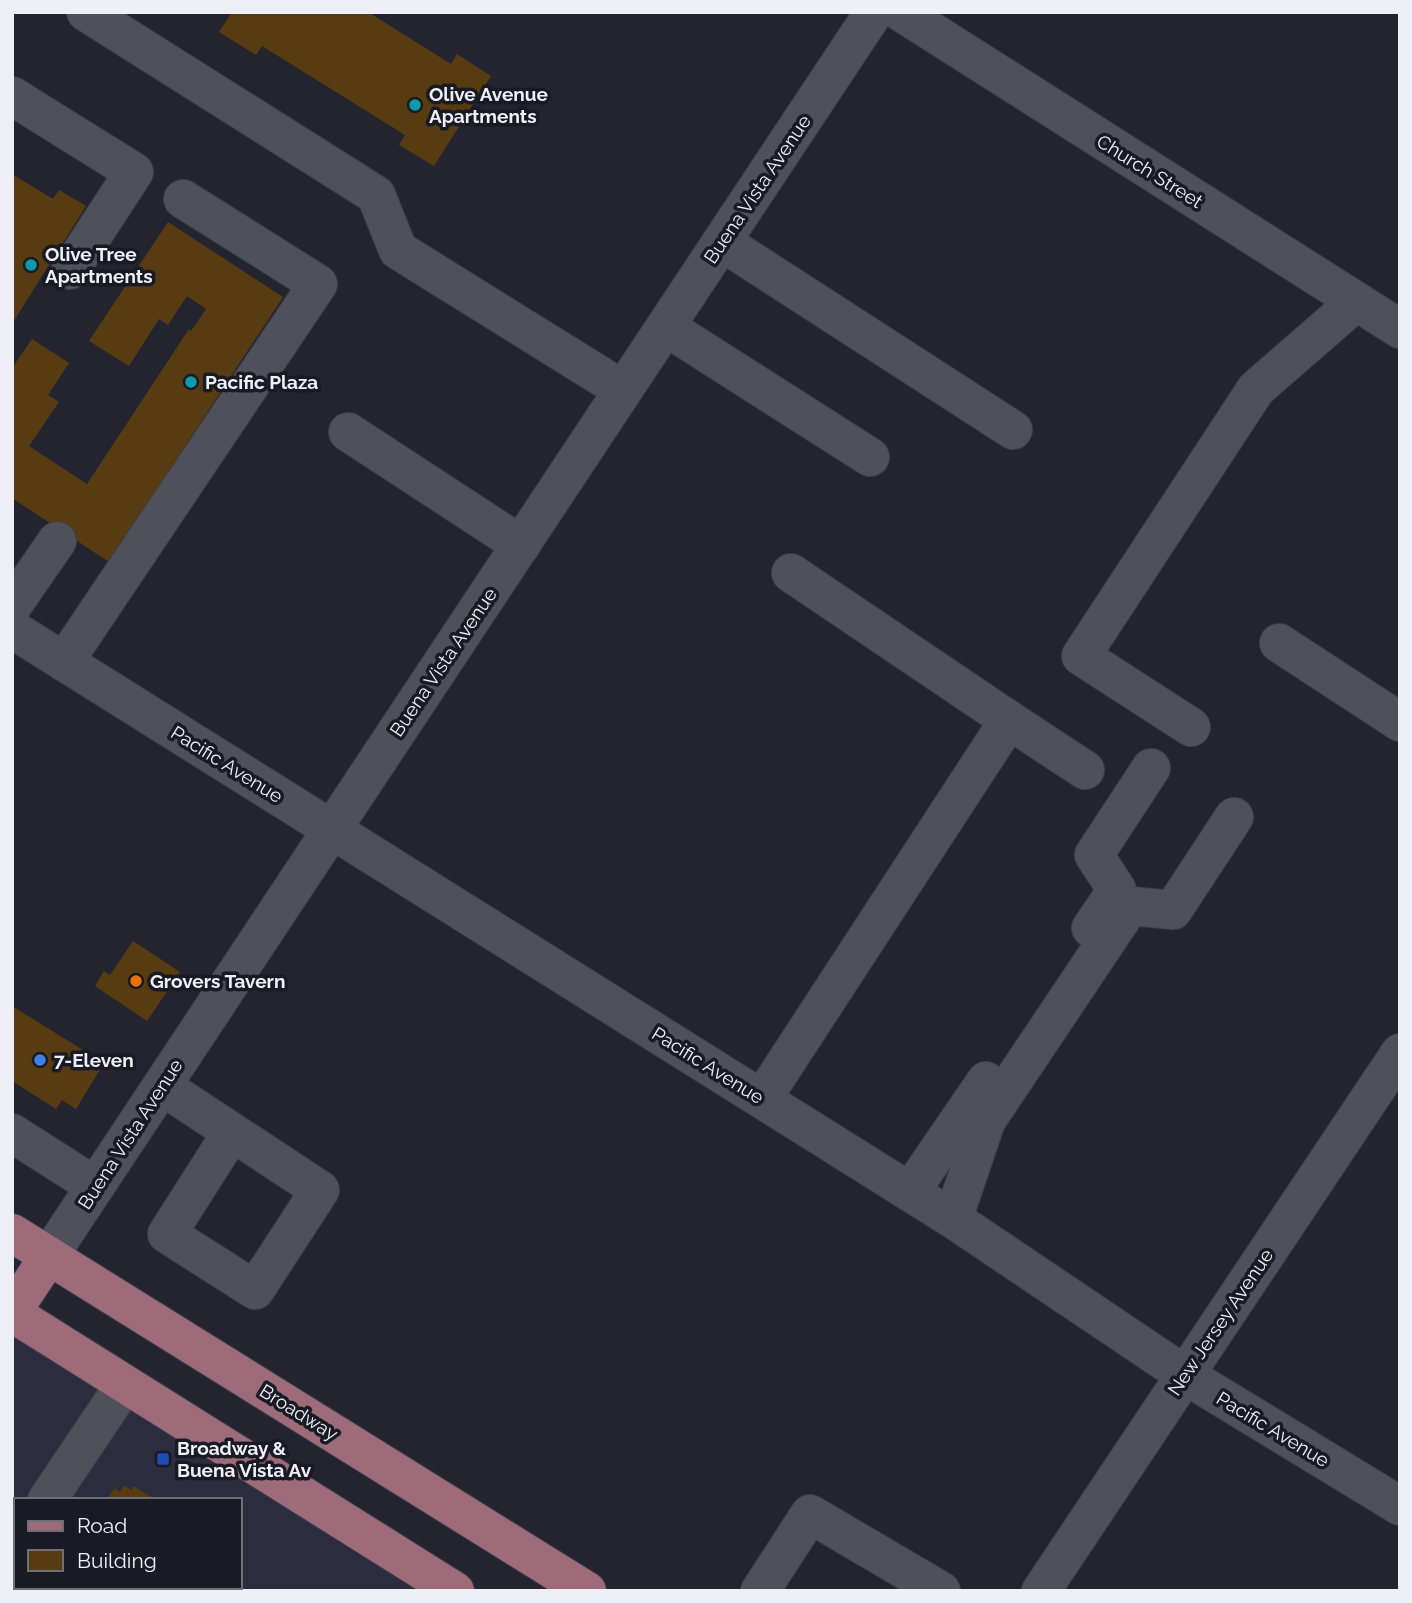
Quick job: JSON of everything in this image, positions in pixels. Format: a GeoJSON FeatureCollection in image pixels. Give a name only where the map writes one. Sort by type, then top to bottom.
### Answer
{"type":"FeatureCollection","features":[{"type":"Feature","properties":{"kind":"main road","name":"Broadway"},"geometry":{"type":"LineString","coordinates":[[12,1233],[587,1591]]}},
{"type":"Feature","properties":{"kind":"main road","name":"Buena Vista Avenue"},"geometry":{"type":"LineString","coordinates":[[12,1312],[49,1256]]}},
{"type":"Feature","properties":{"kind":"main road"},"geometry":{"type":"LineString","coordinates":[[12,1312],[454,1591]]}},
{"type":"Feature","properties":{"kind":"street"},"geometry":{"type":"LineString","coordinates":[[86,12],[376,194],[398,250],[623,390]]}},
{"type":"Feature","properties":{"kind":"street","name":"Buena Vista Avenue"},"geometry":{"type":"LineString","coordinates":[[49,1256],[874,12]]}},
{"type":"Feature","properties":{"kind":"street","name":"Church Street"},"geometry":{"type":"LineString","coordinates":[[901,12],[1400,329]]}},
{"type":"Feature","properties":{"kind":"street"},"geometry":{"type":"LineString","coordinates":[[12,96],[134,172],[70,270]]}},
{"type":"Feature","properties":{"kind":"street"},"geometry":{"type":"LineString","coordinates":[[64,662],[318,284],[183,199]]}},
{"type":"Feature","properties":{"kind":"street"},"geometry":{"type":"LineString","coordinates":[[722,242],[1013,430]]}},
{"type":"Feature","properties":{"kind":"street"},"geometry":{"type":"LineString","coordinates":[[1191,727],[1081,656],[1256,389],[1356,302]]}},
{"type":"Feature","properties":{"kind":"street"},"geometry":{"type":"LineString","coordinates":[[666,327],[870,457]]}},
{"type":"Feature","properties":{"kind":"street"},"geometry":{"type":"LineString","coordinates":[[348,432],[521,545]]}},
{"type":"Feature","properties":{"kind":"street"},"geometry":{"type":"LineString","coordinates":[[12,606],[57,541]]}},
{"type":"Feature","properties":{"kind":"street"},"geometry":{"type":"LineString","coordinates":[[791,573],[1085,770]]}},
{"type":"Feature","properties":{"kind":"street","name":"Pacific Avenue"},"geometry":{"type":"LineString","coordinates":[[12,629],[953,1219],[1185,1375],[1400,1506]]}},
{"type":"Feature","properties":{"kind":"street"},"geometry":{"type":"LineString","coordinates":[[1279,643],[1400,723]]}},
{"type":"Feature","properties":{"kind":"street"},"geometry":{"type":"LineString","coordinates":[[762,1099],[1009,720]]}},
{"type":"Feature","properties":{"kind":"street"},"geometry":{"type":"LineString","coordinates":[[910,1192],[1117,890],[1094,855],[1150,768]]}},
{"type":"Feature","properties":{"kind":"street"},"geometry":{"type":"LineString","coordinates":[[953,1219],[986,1121],[1130,906],[1173,911],[1234,817]]}},
{"type":"Feature","properties":{"kind":"street","name":"New Jersey Avenue"},"geometry":{"type":"LineString","coordinates":[[1044,1590],[1400,1053]]}},
{"type":"Feature","properties":{"kind":"street"},"geometry":{"type":"LineString","coordinates":[[162,1086],[232,1132]]}},
{"type":"Feature","properties":{"kind":"street"},"geometry":{"type":"LineString","coordinates":[[13,1135],[95,1186]]}},
{"type":"Feature","properties":{"kind":"street"},"geometry":{"type":"LineString","coordinates":[[48,1498],[125,1384]]}},
{"type":"Feature","properties":{"kind":"street"},"geometry":{"type":"LineString","coordinates":[[761,1591],[810,1514],[941,1591]]}},
{"type":"Feature","properties":{"kind":"shaded area"},"geometry":{"type":"Polygon","coordinates":[[[12,1324],[441,1591],[12,1591],[12,1324]]]}},
{"type":"Feature","properties":{"kind":"building","name":"Olive Avenue Apartments"},"geometry":{"type":"Polygon","coordinates":[[[232,12],[368,12],[451,64],[457,54],[491,76],[434,166],[399,145],[405,135],[262,46],[256,55],[219,32],[232,12]]]}},
{"type":"Feature","properties":{"kind":"building","name":"Olive Tree Apartments"},"geometry":{"type":"Polygon","coordinates":[[[12,174],[53,199],[59,190],[86,206],[12,324],[12,174]]]}},
{"type":"Feature","properties":{"kind":"building","name":"Pacific Plaza"},"geometry":{"type":"Polygon","coordinates":[[[168,222],[283,297],[109,562],[12,498],[12,368],[32,339],[69,363],[48,395],[59,402],[29,446],[87,484],[189,329],[191,331],[206,309],[187,296],[168,325],[159,319],[129,366],[89,341],[168,222]]]}},
{"type":"Feature","properties":{"kind":"building","name":"Grovers Tavern"},"geometry":{"type":"Polygon","coordinates":[[[133,941],[180,972],[147,1021],[95,986],[104,971],[110,975],[133,941]]]}},
{"type":"Feature","properties":{"kind":"building"},"geometry":{"type":"Polygon","coordinates":[[[12,1006],[104,1063],[76,1109],[62,1100],[56,1109],[12,1081],[12,1006]]]}},
{"type":"Feature","properties":{"kind":"building"},"geometry":{"type":"Polygon","coordinates":[[[124,1485],[131,1490],[134,1486],[153,1498],[108,1498],[114,1488],[120,1492],[124,1485]]]}},
{"type":"Feature","properties":{"kind":"building"},"geometry":{"type":"Polygon","coordinates":[[[48,1589],[154,1589],[153,1591],[47,1591],[48,1589]]]}},
{"type":"Feature","properties":{"kind":"place","name":"Olive Avenue Apartments"},"geometry":{"type":"Point","coordinates":[415,105]}},
{"type":"Feature","properties":{"kind":"place","name":"Olive Tree Apartments"},"geometry":{"type":"Point","coordinates":[31,265]}},
{"type":"Feature","properties":{"kind":"place","name":"Pacific Plaza"},"geometry":{"type":"Point","coordinates":[191,382]}},
{"type":"Feature","properties":{"kind":"place","name":"Grovers Tavern"},"geometry":{"type":"Point","coordinates":[136,981]}},
{"type":"Feature","properties":{"kind":"place","name":"7-Eleven"},"geometry":{"type":"Point","coordinates":[40,1060]}},
{"type":"Feature","properties":{"kind":"place","name":"Broadway & Buena Vista Av"},"geometry":{"type":"Point","coordinates":[163,1459]}}]}
